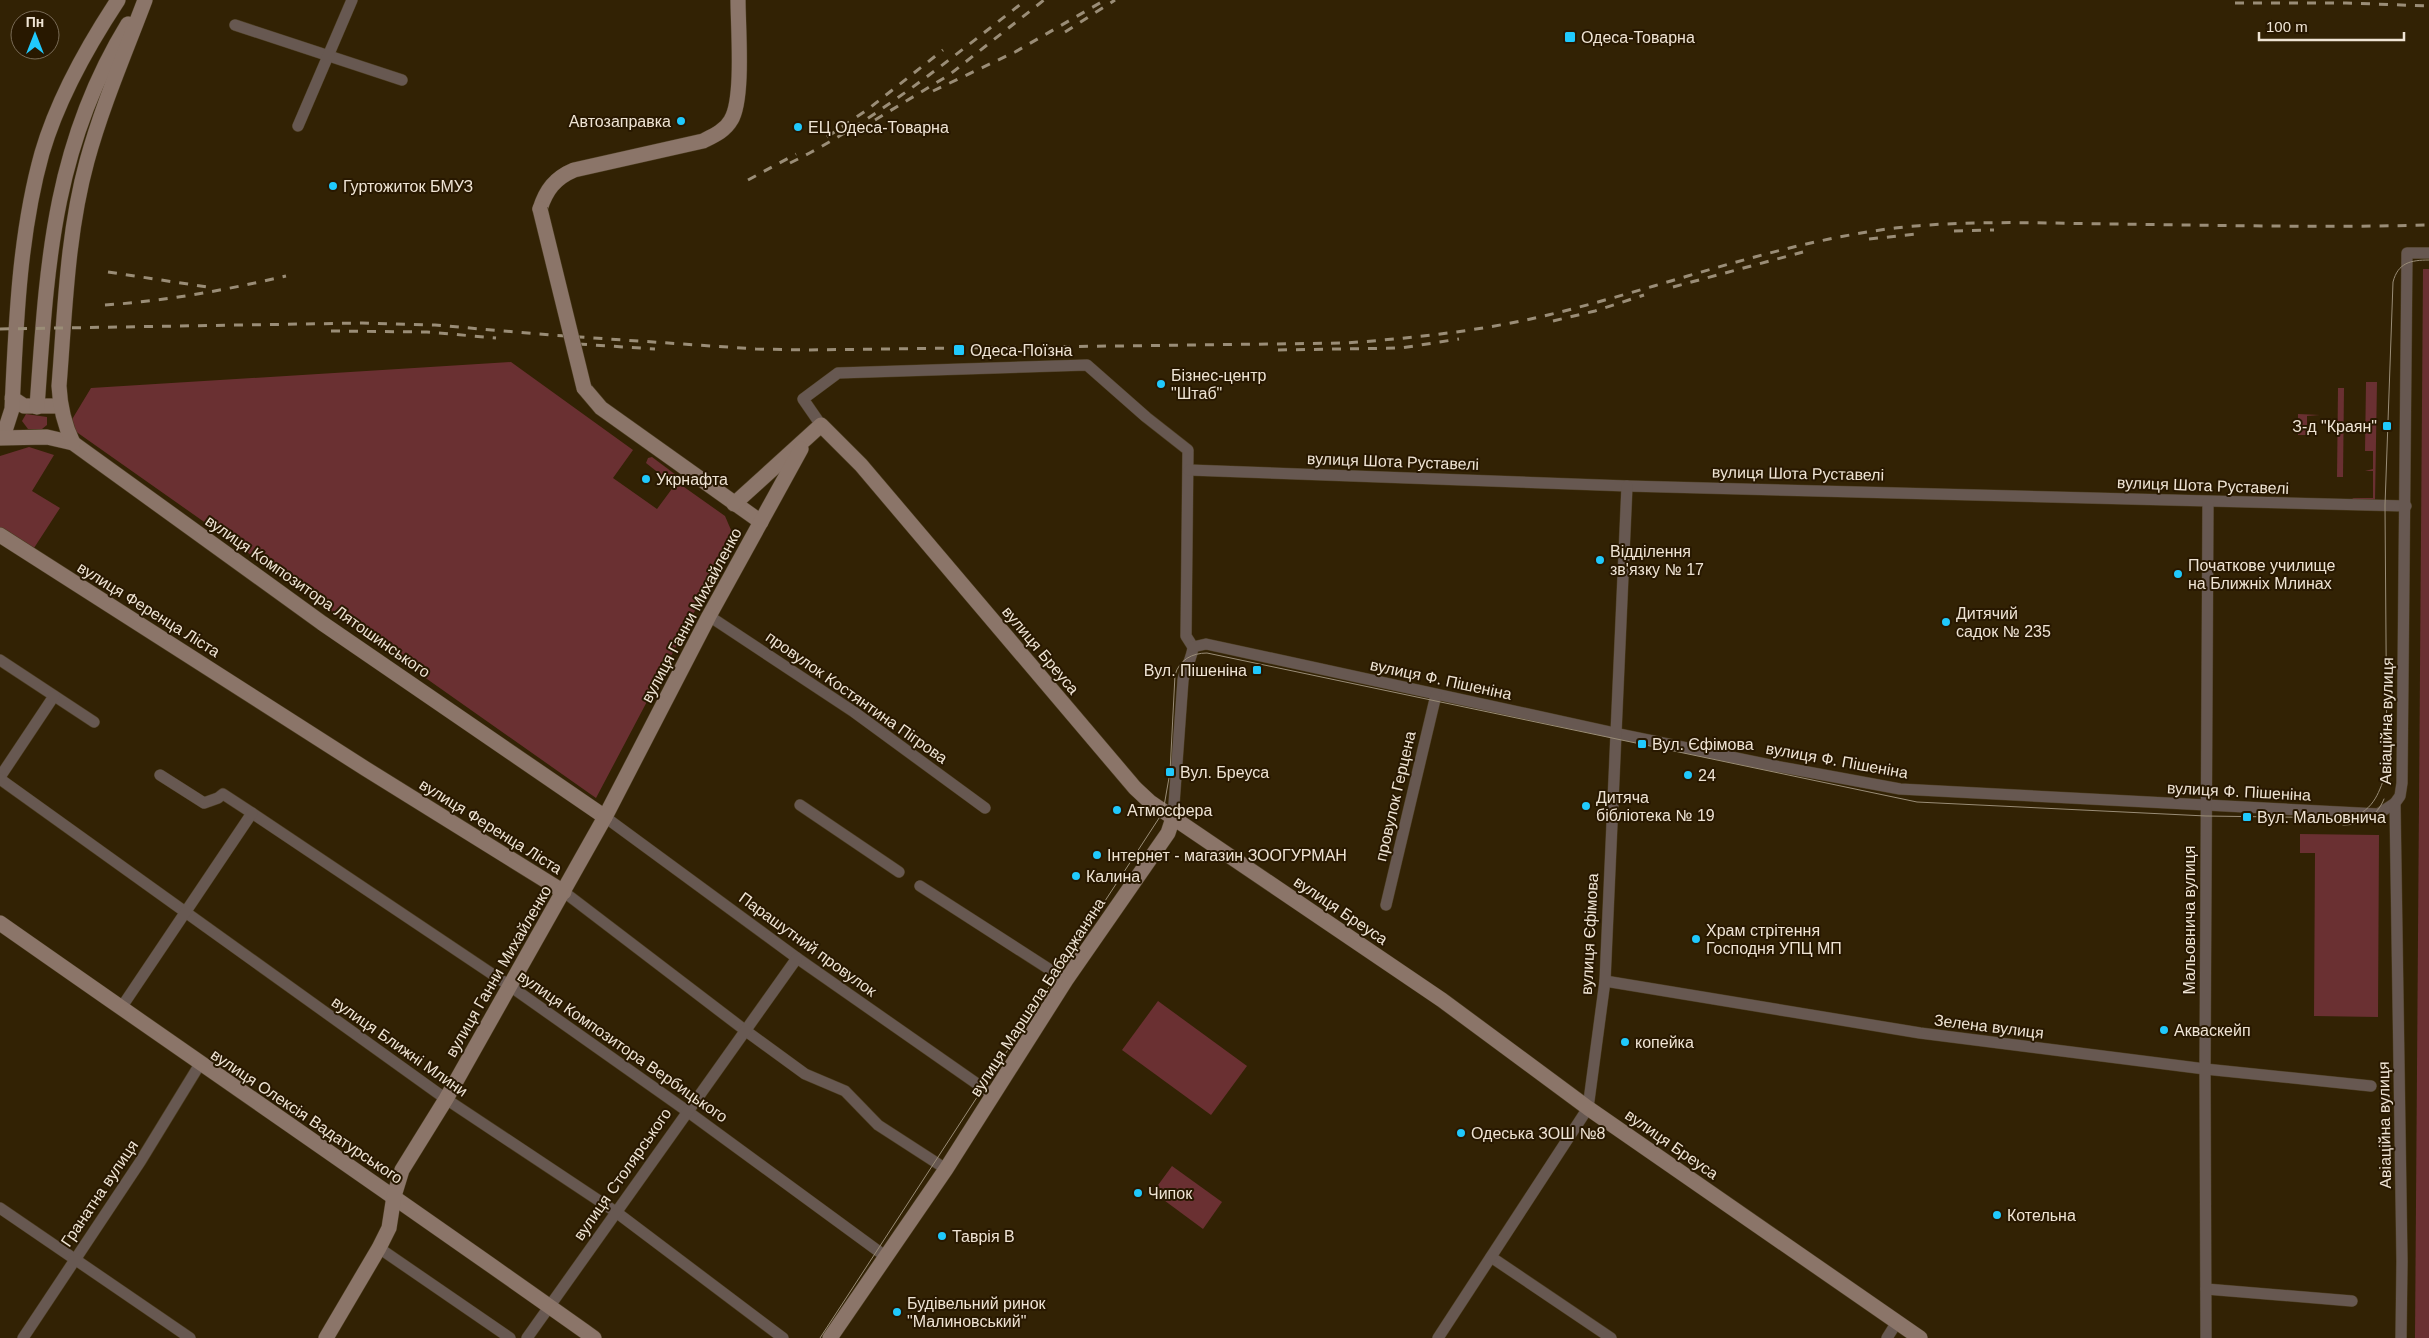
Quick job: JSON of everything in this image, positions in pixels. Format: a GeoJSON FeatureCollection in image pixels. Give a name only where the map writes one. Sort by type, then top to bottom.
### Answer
{"type":"FeatureCollection","features":[{"type":"Feature","properties":{"kind":"street"},"geometry":{"type":"LineString","coordinates":[[1,438],[12,409],[27,222],[43,151],[68,85],[118,0]]}},
{"type":"Feature","properties":{"kind":"street"},"geometry":{"type":"LineString","coordinates":[[37,407],[47,269],[60,191],[71,153],[103,67],[144,0]]}},
{"type":"Feature","properties":{"kind":"street"},"geometry":{"type":"LineString","coordinates":[[73,443],[65,427],[60,406],[59,386],[70,252],[86,162],[101,112],[144,0]]}},
{"type":"Feature","properties":{"kind":"street"},"geometry":{"type":"LineString","coordinates":[[298,126],[327,54],[352,0]]}},
{"type":"Feature","properties":{"kind":"street"},"geometry":{"type":"LineString","coordinates":[[738,0],[737,103],[731,120],[719,133],[703,141],[574,170],[560,176],[545,195],[540,210],[584,388],[601,408],[761,522]]}},
{"type":"Feature","properties":{"kind":"street"},"geometry":{"type":"LineString","coordinates":[[235,25],[402,80]]}},
{"type":"Feature","properties":{"kind":"street","name":"Авіаційна вулиця"},"geometry":{"type":"LineString","coordinates":[[2401,1338],[2402,1261],[2395,803],[2400,796],[2402,783],[2408,252],[2429,253]]}},
{"type":"Feature","properties":{"kind":"street"},"geometry":{"type":"LineString","coordinates":[[821,425],[803,399],[838,373],[1088,365],[1146,417],[1188,450],[1186,636],[1193,647]]}},
{"type":"Feature","properties":{"kind":"street"},"geometry":{"type":"LineString","coordinates":[[12,398],[24,406],[60,406]]}},
{"type":"Feature","properties":{"kind":"street","name":"вулиця Ганни Михайленко"},"geometry":{"type":"LineString","coordinates":[[734,504],[821,425]]}},
{"type":"Feature","properties":{"kind":"street","name":"вулиця Бреуса"},"geometry":{"type":"LineString","coordinates":[[821,425],[861,465],[1135,788],[1163,812],[1442,1000],[1588,1108],[1920,1338]]}},
{"type":"Feature","properties":{"kind":"street","name":"вулиця Композитора Лятошинського"},"geometry":{"type":"LineString","coordinates":[[1,438],[47,437],[73,443],[322,623],[606,817]]}},
{"type":"Feature","properties":{"kind":"street","name":"вулиця Ганни Михайленко"},"geometry":{"type":"LineString","coordinates":[[326,1338],[389,1228],[394,1196],[402,1170],[446,1099],[606,817],[709,616],[808,437]]}},
{"type":"Feature","properties":{"kind":"street","name":"вулиця Шота Руставелі"},"geometry":{"type":"LineString","coordinates":[[1189,470],[1627,486],[2406,506]]}},
{"type":"Feature","properties":{"kind":"street","name":"вулиця Єфімова"},"geometry":{"type":"LineString","coordinates":[[1438,1338],[1588,1108],[1605,981],[1627,486]]}},
{"type":"Feature","properties":{"kind":"street","name":"Мальовнича вулиця"},"geometry":{"type":"LineString","coordinates":[[2206,1338],[2204,1069],[2208,502]]}},
{"type":"Feature","properties":{"kind":"street","name":"вулиця Ференца Ліста"},"geometry":{"type":"LineString","coordinates":[[0,535],[366,769],[564,892],[805,1074],[845,1091],[878,1125],[946,1169]]}},
{"type":"Feature","properties":{"kind":"street","name":"провулок Костянтина Пігрова"},"geometry":{"type":"LineString","coordinates":[[709,616],[854,712],[985,808]]}},
{"type":"Feature","properties":{"kind":"street","name":"вулиця Ф. Пішеніна"},"geometry":{"type":"LineString","coordinates":[[1193,647],[1206,644],[1615,733],[1770,765],[1900,789],[2378,814],[2395,803]]}},
{"type":"Feature","properties":{"kind":"street","name":"вулиця Маршала Бабаджаняна"},"geometry":{"type":"LineString","coordinates":[[830,1338],[946,1169],[1066,980],[1168,833],[1173,818],[1183,680],[1185,668],[1192,655],[1193,647]]}},
{"type":"Feature","properties":{"kind":"street"},"geometry":{"type":"LineString","coordinates":[[0,660],[94,722]]}},
{"type":"Feature","properties":{"kind":"street","name":"провулок Герцена"},"geometry":{"type":"LineString","coordinates":[[1386,905],[1436,695]]}},
{"type":"Feature","properties":{"kind":"street"},"geometry":{"type":"LineString","coordinates":[[0,778],[54,696]]}},
{"type":"Feature","properties":{"kind":"street","name":"вулиця Композитора Вербицького"},"geometry":{"type":"LineString","coordinates":[[160,775],[204,803],[223,794],[252,813],[510,986],[687,1111],[886,1256]]}},
{"type":"Feature","properties":{"kind":"street","name":"вулиця Ближні Млини"},"geometry":{"type":"LineString","coordinates":[[0,778],[184,913],[446,1099],[616,1212],[783,1338]]}},
{"type":"Feature","properties":{"kind":"street"},"geometry":{"type":"LineString","coordinates":[[800,805],[899,872]]}},
{"type":"Feature","properties":{"kind":"street"},"geometry":{"type":"LineString","coordinates":[[121,1008],[252,813]]}},
{"type":"Feature","properties":{"kind":"street","name":"Парашутний провулок"},"geometry":{"type":"LineString","coordinates":[[606,817],[798,958],[993,1095]]}},
{"type":"Feature","properties":{"kind":"street"},"geometry":{"type":"LineString","coordinates":[[920,886],[1066,980]]}},
{"type":"Feature","properties":{"kind":"street","name":"вулиця Олексія Вадатурського"},"geometry":{"type":"LineString","coordinates":[[0,924],[200,1064],[394,1196],[594,1338]]}},
{"type":"Feature","properties":{"kind":"street","name":"вулиця Столярського"},"geometry":{"type":"LineString","coordinates":[[528,1338],[687,1111],[798,958]]}},
{"type":"Feature","properties":{"kind":"street","name":"Зелена вулиця"},"geometry":{"type":"LineString","coordinates":[[1605,981],[1920,1033],[2204,1069],[2371,1086]]}},
{"type":"Feature","properties":{"kind":"street","name":"Гранатна вулиця"},"geometry":{"type":"LineString","coordinates":[[23,1338],[74,1258],[140,1162],[200,1064]]}},
{"type":"Feature","properties":{"kind":"street"},"geometry":{"type":"LineString","coordinates":[[0,1208],[190,1338]]}},
{"type":"Feature","properties":{"kind":"street"},"geometry":{"type":"LineString","coordinates":[[379,1248],[510,1338]]}},
{"type":"Feature","properties":{"kind":"street"},"geometry":{"type":"LineString","coordinates":[[1491,1257],[1611,1338]]}},
{"type":"Feature","properties":{"kind":"street"},"geometry":{"type":"LineString","coordinates":[[2206,1289],[2352,1301]]}},
{"type":"Feature","properties":{"kind":"street"},"geometry":{"type":"LineString","coordinates":[[1888,1338],[1897,1322]]}},
{"type":"Feature","properties":{"kind":"shaded area"},"geometry":{"type":"Polygon","coordinates":[[[2423,269],[2429,269],[2429,1338],[2415,1338],[2423,269]]]}},
{"type":"Feature","properties":{"kind":"shaded area"},"geometry":{"type":"Polygon","coordinates":[[[511,362],[633,450],[613,478],[657,509],[677,482],[725,516],[734,537],[596,798],[68,426],[91,388],[511,362]]]}},
{"type":"Feature","properties":{"kind":"shaded area"},"geometry":{"type":"Polygon","coordinates":[[[2366,382],[2377,382],[2375,501],[2355,500],[2352,498],[2373,498],[2373,471],[2365,471],[2373,469],[2373,451],[2365,451],[2366,382]]]}},
{"type":"Feature","properties":{"kind":"shaded area"},"geometry":{"type":"Polygon","coordinates":[[[2338,388],[2344,388],[2343,477],[2337,477],[2338,388]]]}},
{"type":"Feature","properties":{"kind":"shaded area"},"geometry":{"type":"Polygon","coordinates":[[[26,414],[47,417],[47,425],[42,429],[28,429],[22,421],[26,414]]]}},
{"type":"Feature","properties":{"kind":"shaded area"},"geometry":{"type":"Polygon","coordinates":[[[2298,414],[2320,415],[2307,416],[2307,435],[2298,435],[2298,414]]]}},
{"type":"Feature","properties":{"kind":"shaded area"},"geometry":{"type":"Polygon","coordinates":[[[29,447],[54,455],[32,491],[60,508],[34,548],[0,528],[0,456],[29,447]]]}},
{"type":"Feature","properties":{"kind":"shaded area"},"geometry":{"type":"Polygon","coordinates":[[[652,457],[676,475],[665,478],[646,463],[648,458],[652,457]]]}},
{"type":"Feature","properties":{"kind":"shaded area"},"geometry":{"type":"Polygon","coordinates":[[[2300,834],[2379,835],[2378,1017],[2314,1016],[2315,853],[2300,853],[2300,834]]]}},
{"type":"Feature","properties":{"kind":"shaded area"},"geometry":{"type":"Polygon","coordinates":[[[1158,1001],[1247,1066],[1211,1115],[1122,1050],[1158,1001]]]}},
{"type":"Feature","properties":{"kind":"shaded area"},"geometry":{"type":"Polygon","coordinates":[[[1172,1166],[1222,1202],[1203,1229],[1153,1192],[1172,1166]]]}},
{"type":"Feature","properties":{"kind":"tram line"},"geometry":{"type":"LineString","coordinates":[[820,1338],[1163,812],[1170,772],[1175,675],[1183,661],[1196,654],[1207,653],[1917,802],[2206,816],[2351,818],[2366,810],[2375,799],[2387,770],[2385,505],[2393,282],[2398,271],[2406,264],[2429,260]]}},
{"type":"Feature","properties":{"kind":"tram line"},"geometry":{"type":"LineString","coordinates":[[2343,825],[2350,825],[2368,819],[2377,811],[2384,799]]}},
{"type":"Feature","properties":{"kind":"railway"},"geometry":{"type":"LineString","coordinates":[[790,163],[853,128],[912,88],[1026,0]]}},
{"type":"Feature","properties":{"kind":"railway"},"geometry":{"type":"LineString","coordinates":[[875,120],[949,75],[1044,0]]}},
{"type":"Feature","properties":{"kind":"railway"},"geometry":{"type":"LineString","coordinates":[[933,91],[1015,52],[1105,0]]}},
{"type":"Feature","properties":{"kind":"railway"},"geometry":{"type":"LineString","coordinates":[[1065,32],[1115,0]]}},
{"type":"Feature","properties":{"kind":"railway"},"geometry":{"type":"LineString","coordinates":[[2235,3],[2346,3],[2429,6]]}},
{"type":"Feature","properties":{"kind":"railway"},"geometry":{"type":"LineString","coordinates":[[827,137],[867,110],[943,50]]}},
{"type":"Feature","properties":{"kind":"railway"},"geometry":{"type":"LineString","coordinates":[[748,180],[796,154]]}},
{"type":"Feature","properties":{"kind":"railway"},"geometry":{"type":"LineString","coordinates":[[0,329],[362,323],[435,325],[756,349],[807,350],[1346,343],[1447,333],[1523,321],[1806,244],[1850,235],[1922,225],[2002,223],[2309,226],[2429,225]]}},
{"type":"Feature","properties":{"kind":"railway"},"geometry":{"type":"LineString","coordinates":[[1954,231],[1994,230]]}},
{"type":"Feature","properties":{"kind":"railway"},"geometry":{"type":"LineString","coordinates":[[1869,239],[1917,234]]}},
{"type":"Feature","properties":{"kind":"railway"},"geometry":{"type":"LineString","coordinates":[[1673,287],[1803,252]]}},
{"type":"Feature","properties":{"kind":"railway"},"geometry":{"type":"LineString","coordinates":[[108,272],[214,288]]}},
{"type":"Feature","properties":{"kind":"railway"},"geometry":{"type":"LineString","coordinates":[[105,305],[151,301],[196,294],[286,276]]}},
{"type":"Feature","properties":{"kind":"railway"},"geometry":{"type":"LineString","coordinates":[[1553,321],[1595,311],[1644,295]]}},
{"type":"Feature","properties":{"kind":"railway"},"geometry":{"type":"LineString","coordinates":[[331,331],[427,332],[496,338]]}},
{"type":"Feature","properties":{"kind":"railway"},"geometry":{"type":"LineString","coordinates":[[1278,350],[1401,348],[1459,339]]}},
{"type":"Feature","properties":{"kind":"railway"},"geometry":{"type":"LineString","coordinates":[[578,344],[655,349]]}},
{"type":"Feature","properties":{"kind":"place","name":"Одеса-Товарна"},"geometry":{"type":"Point","coordinates":[1570,37]}},
{"type":"Feature","properties":{"kind":"place","name":"Автозаправка"},"geometry":{"type":"Point","coordinates":[681,121]}},
{"type":"Feature","properties":{"kind":"place","name":"ЕЦ Одеса-Товарна"},"geometry":{"type":"Point","coordinates":[798,127]}},
{"type":"Feature","properties":{"kind":"place","name":"Гуртожиток БМУЗ"},"geometry":{"type":"Point","coordinates":[333,186]}},
{"type":"Feature","properties":{"kind":"place","name":"Одеса-Поїзна"},"geometry":{"type":"Point","coordinates":[959,350]}},
{"type":"Feature","properties":{"kind":"place","name":"Бізнес-центр \"Штаб\""},"geometry":{"type":"Point","coordinates":[1161,384]}},
{"type":"Feature","properties":{"kind":"place","name":"З-д \"Краян\""},"geometry":{"type":"Point","coordinates":[2387,426]}},
{"type":"Feature","properties":{"kind":"place","name":"Укрнафта"},"geometry":{"type":"Point","coordinates":[646,479]}},
{"type":"Feature","properties":{"kind":"place","name":"Відділення зв'язку № 17"},"geometry":{"type":"Point","coordinates":[1600,560]}},
{"type":"Feature","properties":{"kind":"place","name":"Початкове училище на Ближніх Млинах"},"geometry":{"type":"Point","coordinates":[2178,574]}},
{"type":"Feature","properties":{"kind":"place","name":"Дитячий садок № 235"},"geometry":{"type":"Point","coordinates":[1946,622]}},
{"type":"Feature","properties":{"kind":"place","name":"Вул. Пішеніна"},"geometry":{"type":"Point","coordinates":[1257,670]}},
{"type":"Feature","properties":{"kind":"place","name":"Вул. Єфімова"},"geometry":{"type":"Point","coordinates":[1642,744]}},
{"type":"Feature","properties":{"kind":"place","name":"Вул. Бреуса"},"geometry":{"type":"Point","coordinates":[1170,772]}},
{"type":"Feature","properties":{"kind":"place","name":"24"},"geometry":{"type":"Point","coordinates":[1688,775]}},
{"type":"Feature","properties":{"kind":"place","name":"Дитяча бібліотека № 19"},"geometry":{"type":"Point","coordinates":[1586,806]}},
{"type":"Feature","properties":{"kind":"place","name":"Атмосфера"},"geometry":{"type":"Point","coordinates":[1117,810]}},
{"type":"Feature","properties":{"kind":"place","name":"Вул. Мальовнича"},"geometry":{"type":"Point","coordinates":[2247,817]}},
{"type":"Feature","properties":{"kind":"place","name":"Інтернет - магазин ЗООГУРМАН"},"geometry":{"type":"Point","coordinates":[1097,855]}},
{"type":"Feature","properties":{"kind":"place","name":"Калина"},"geometry":{"type":"Point","coordinates":[1076,876]}},
{"type":"Feature","properties":{"kind":"place","name":"Храм стрітення Господня УПЦ МП"},"geometry":{"type":"Point","coordinates":[1696,939]}},
{"type":"Feature","properties":{"kind":"place","name":"Акваскейп"},"geometry":{"type":"Point","coordinates":[2164,1030]}},
{"type":"Feature","properties":{"kind":"place","name":"копейка"},"geometry":{"type":"Point","coordinates":[1625,1042]}},
{"type":"Feature","properties":{"kind":"place","name":"Одеська ЗОШ №8"},"geometry":{"type":"Point","coordinates":[1461,1133]}},
{"type":"Feature","properties":{"kind":"place","name":"Чипок"},"geometry":{"type":"Point","coordinates":[1138,1193]}},
{"type":"Feature","properties":{"kind":"place","name":"Котельна"},"geometry":{"type":"Point","coordinates":[1997,1215]}},
{"type":"Feature","properties":{"kind":"place","name":"Таврія В"},"geometry":{"type":"Point","coordinates":[942,1236]}},
{"type":"Feature","properties":{"kind":"place","name":"Будівельний ринок \"Малиновський\""},"geometry":{"type":"Point","coordinates":[897,1312]}}]}
